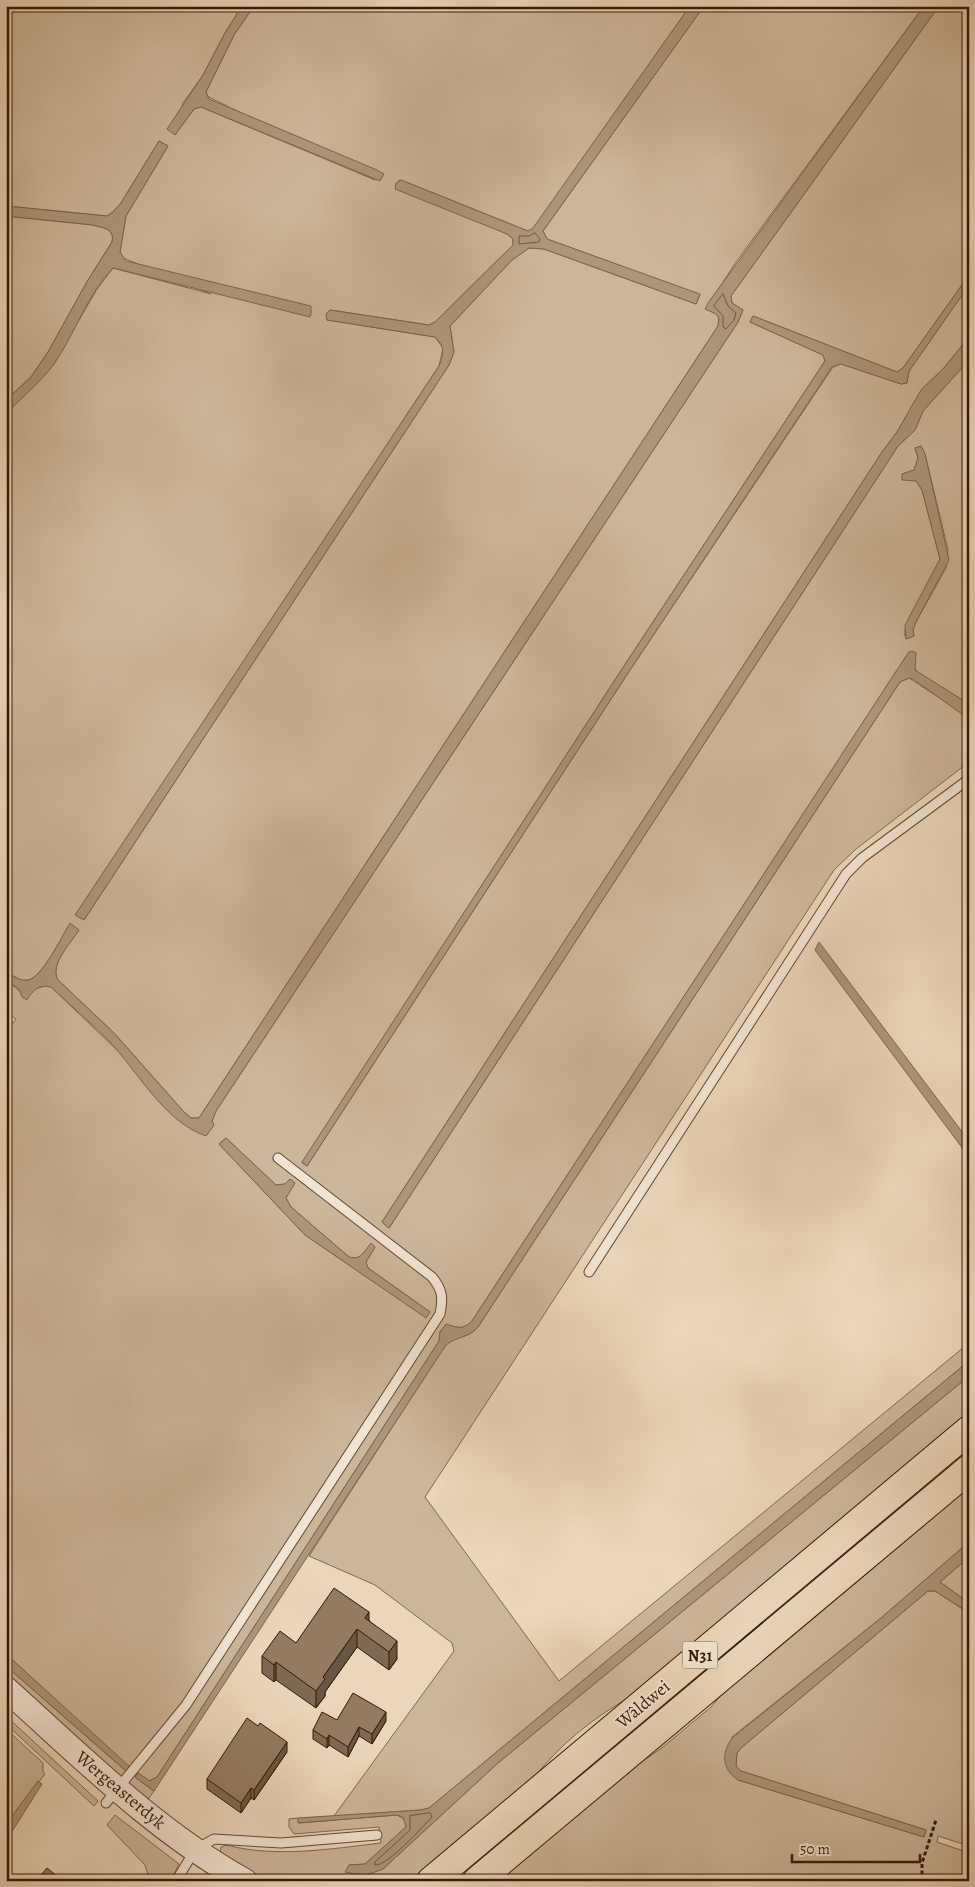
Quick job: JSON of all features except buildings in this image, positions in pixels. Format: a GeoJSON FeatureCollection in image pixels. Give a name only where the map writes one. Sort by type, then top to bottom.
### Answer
{"type":"FeatureCollection","features":[{"type":"Feature","properties":{"kind":"highway","name":"Wâldwei"},"geometry":{"type":"LineString","coordinates":[[431,1881],[969,1430]]}},
{"type":"Feature","properties":{"kind":"highway","name":"Wâldwei"},"geometry":{"type":"LineString","coordinates":[[477,1881],[969,1469]]}},
{"type":"Feature","properties":{"kind":"street","name":"Wergeasterdyk"},"geometry":{"type":"LineString","coordinates":[[6,1689],[112,1797],[245,1881]]}},
{"type":"Feature","properties":{"kind":"lane"},"geometry":{"type":"LineString","coordinates":[[589,1272],[846,874],[862,858],[969,779]]}},
{"type":"Feature","properties":{"kind":"lane"},"geometry":{"type":"LineString","coordinates":[[112,1797],[186,1704],[440,1314],[443,1301],[442,1292],[432,1278],[278,1158]]}},
{"type":"Feature","properties":{"kind":"lane"},"geometry":{"type":"LineString","coordinates":[[176,1881],[195,1850],[214,1839],[281,1843],[377,1835]]}},
{"type":"Feature","properties":{"kind":"path"},"geometry":{"type":"LineString","coordinates":[[922,1881],[922,1863],[936,1820]]}},
{"type":"Feature","properties":{"kind":"shaded area"},"geometry":{"type":"Polygon","coordinates":[[[6,6],[236,6],[237,14],[203,75],[183,103],[175,135],[194,109],[201,107],[375,180],[207,96],[206,92],[234,35],[254,6],[690,6],[533,229],[528,231],[401,180],[398,181],[507,234],[513,239],[513,245],[435,322],[429,325],[330,310],[327,320],[435,337],[443,348],[439,366],[76,915],[84,920],[449,365],[454,352],[450,326],[512,260],[529,248],[544,249],[696,304],[700,295],[547,239],[543,231],[704,6],[924,6],[736,262],[710,302],[719,318],[718,326],[199,1118],[191,1118],[184,1112],[114,1033],[58,980],[56,968],[58,961],[79,930],[70,924],[45,965],[33,978],[22,980],[6,972],[6,414],[54,363],[97,289],[113,268],[211,294],[121,257],[120,252],[126,216],[168,146],[159,141],[121,203],[107,216],[6,206],[6,6]]]}},
{"type":"Feature","properties":{"kind":"shaded area"},"geometry":{"type":"Polygon","coordinates":[[[939,6],[969,6],[969,275],[903,368],[897,372],[753,316],[750,322],[823,355],[825,361],[624,666],[302,1163],[307,1166],[630,670],[833,367],[841,364],[901,384],[907,383],[909,371],[969,285],[969,337],[943,369],[922,389],[897,432],[882,452],[382,1222],[389,1228],[898,446],[915,430],[923,411],[969,360],[969,704],[918,673],[914,667],[916,653],[909,652],[472,1321],[466,1326],[460,1327],[446,1324],[440,1332],[439,1341],[157,1777],[149,1781],[138,1773],[135,1777],[154,1791],[146,1802],[127,1787],[129,1780],[180,1718],[444,1314],[445,1293],[436,1275],[299,1171],[430,1280],[437,1296],[435,1314],[186,1699],[127,1773],[119,1779],[6,1678],[6,1666],[126,1771],[74,1717],[6,1654],[6,1033],[16,1019],[10,1015],[6,1021],[6,980],[22,993],[45,986],[51,987],[206,1135],[214,1125],[212,1121],[216,1111],[738,322],[743,310],[732,303],[731,296],[939,6]],[[921,446],[915,448],[918,458],[914,470],[902,474],[916,481],[922,490],[940,559],[904,632],[906,639],[914,636],[913,630],[916,622],[946,568],[948,550],[925,454],[921,446]],[[226,1138],[219,1144],[305,1235],[426,1317],[430,1312],[368,1268],[366,1262],[375,1247],[371,1244],[359,1257],[349,1257],[291,1207],[286,1198],[294,1183],[290,1179],[285,1184],[276,1185],[226,1138]]]}},
{"type":"Feature","properties":{"kind":"shaded area"},"geometry":{"type":"Polygon","coordinates":[[[6,216],[93,225],[108,230],[112,234],[112,242],[88,280],[48,352],[31,377],[6,400],[6,216]]]}},
{"type":"Feature","properties":{"kind":"shaded area"},"geometry":{"type":"Polygon","coordinates":[[[909,678],[969,717],[969,762],[856,849],[834,870],[425,1497],[559,1681],[969,1343],[969,1361],[429,1808],[334,1816],[454,1651],[452,1643],[375,1585],[309,1556],[446,1344],[471,1333],[478,1327],[900,682],[909,678]]]}},
{"type":"Feature","properties":{"kind":"shaded area"},"geometry":{"type":"Polygon","coordinates":[[[969,1376],[969,1412],[628,1698],[602,1715],[565,1744],[534,1778],[411,1881],[266,1881],[230,1862],[220,1854],[221,1847],[226,1845],[245,1849],[284,1852],[323,1850],[381,1843],[379,1827],[294,1834],[289,1827],[289,1819],[298,1818],[299,1823],[397,1815],[405,1820],[406,1827],[365,1864],[349,1865],[383,1869],[498,1763],[969,1376]]]}},
{"type":"Feature","properties":{"kind":"shaded area"},"geometry":{"type":"Polygon","coordinates":[[[969,1484],[969,1542],[881,1618],[732,1737],[736,1766],[737,1753],[741,1748],[928,1591],[935,1591],[969,1613],[969,1846],[938,1836],[937,1842],[969,1853],[969,1881],[496,1881],[623,1775],[663,1747],[711,1707],[734,1680],[969,1484]],[[736,1766],[738,1780],[924,1837],[926,1830],[741,1771],[736,1766]]]}},
{"type":"Feature","properties":{"kind":"shaded area"},"geometry":{"type":"Polygon","coordinates":[[[969,1557],[969,1603],[940,1582],[969,1557]]]}},
{"type":"Feature","properties":{"kind":"shaded area"},"geometry":{"type":"Polygon","coordinates":[[[6,1716],[98,1801],[94,1806],[6,1724],[6,1716]]]}},
{"type":"Feature","properties":{"kind":"shaded area"},"geometry":{"type":"Polygon","coordinates":[[[6,1729],[43,1763],[43,1772],[45,1774],[6,1824],[6,1729]]]}},
{"type":"Feature","properties":{"kind":"shaded area"},"geometry":{"type":"Polygon","coordinates":[[[115,1815],[179,1864],[172,1878],[148,1875],[145,1865],[107,1825],[115,1815]]]}},
{"type":"Feature","properties":{"kind":"water"},"geometry":{"type":"Polygon","coordinates":[[[236,6],[254,6],[234,35],[206,92],[209,99],[377,170],[384,174],[380,181],[201,107],[194,109],[175,135],[167,129],[203,75],[237,14],[236,6]]]}},
{"type":"Feature","properties":{"kind":"water"},"geometry":{"type":"Polygon","coordinates":[[[690,6],[704,6],[543,231],[547,239],[700,294],[696,304],[544,249],[529,248],[512,260],[450,326],[454,352],[449,365],[84,920],[75,915],[439,366],[443,350],[435,337],[327,320],[326,314],[330,310],[429,325],[435,322],[513,245],[513,239],[507,234],[395,189],[396,183],[401,180],[528,231],[533,228],[690,6]]]}},
{"type":"Feature","properties":{"kind":"water"},"geometry":{"type":"Polygon","coordinates":[[[924,6],[939,6],[731,296],[732,303],[743,310],[738,322],[216,1111],[212,1121],[214,1125],[206,1136],[191,1129],[164,1107],[108,1040],[51,987],[43,986],[37,989],[27,1000],[22,997],[19,989],[6,980],[6,972],[22,980],[33,978],[45,965],[70,923],[79,930],[66,948],[56,968],[58,980],[114,1033],[184,1112],[191,1118],[199,1118],[718,326],[719,318],[716,314],[705,309],[708,303],[924,6]]]}},
{"type":"Feature","properties":{"kind":"water"},"geometry":{"type":"Polygon","coordinates":[[[159,141],[168,146],[126,216],[120,252],[126,261],[311,306],[310,317],[113,268],[96,289],[69,340],[49,371],[6,414],[6,400],[31,377],[48,352],[88,280],[112,242],[112,234],[108,230],[93,225],[6,216],[6,206],[107,216],[121,203],[159,141]]]}},
{"type":"Feature","properties":{"kind":"water"},"geometry":{"type":"Polygon","coordinates":[[[969,275],[969,285],[909,371],[907,383],[901,384],[841,364],[832,367],[630,670],[307,1166],[302,1162],[624,666],[825,361],[823,355],[750,322],[753,316],[897,372],[903,368],[969,275]]]}},
{"type":"Feature","properties":{"kind":"water"},"geometry":{"type":"Polygon","coordinates":[[[969,337],[969,360],[923,411],[915,430],[898,446],[389,1228],[382,1222],[882,452],[897,432],[921,390],[943,369],[969,337]]]}},
{"type":"Feature","properties":{"kind":"water"},"geometry":{"type":"Polygon","coordinates":[[[921,446],[925,454],[949,560],[916,622],[913,630],[914,636],[906,639],[905,625],[940,559],[922,490],[916,481],[902,480],[902,474],[914,470],[918,458],[915,448],[921,446]]]}},
{"type":"Feature","properties":{"kind":"water"},"geometry":{"type":"Polygon","coordinates":[[[913,651],[916,653],[915,670],[969,704],[969,717],[913,679],[909,678],[900,682],[478,1327],[471,1333],[446,1345],[154,1791],[135,1777],[138,1773],[150,1781],[157,1777],[439,1341],[440,1332],[446,1324],[460,1327],[466,1326],[472,1321],[893,676],[909,652],[913,651]]]}},
{"type":"Feature","properties":{"kind":"water"},"geometry":{"type":"Polygon","coordinates":[[[819,942],[969,1141],[969,1157],[815,950],[819,942]]]}},
{"type":"Feature","properties":{"kind":"water"},"geometry":{"type":"Polygon","coordinates":[[[226,1138],[276,1185],[285,1184],[290,1179],[295,1183],[286,1198],[291,1207],[349,1257],[359,1257],[371,1243],[375,1247],[366,1262],[368,1268],[430,1312],[426,1318],[305,1235],[219,1144],[226,1138]]]}},
{"type":"Feature","properties":{"kind":"water"},"geometry":{"type":"Polygon","coordinates":[[[969,1361],[969,1376],[498,1763],[383,1869],[364,1876],[345,1872],[349,1865],[365,1864],[406,1827],[403,1817],[397,1815],[298,1823],[298,1818],[429,1808],[969,1361]]]}},
{"type":"Feature","properties":{"kind":"water"},"geometry":{"type":"Polygon","coordinates":[[[969,1542],[969,1557],[940,1582],[969,1603],[969,1613],[935,1591],[928,1591],[737,1753],[736,1766],[741,1771],[926,1830],[924,1837],[738,1780],[733,1776],[725,1761],[726,1750],[732,1738],[881,1618],[969,1542]]]}},
{"type":"Feature","properties":{"kind":"water"},"geometry":{"type":"Polygon","coordinates":[[[6,1654],[130,1767],[126,1771],[6,1666],[6,1654]]]}},
{"type":"Feature","properties":{"kind":"water"},"geometry":{"type":"Polygon","coordinates":[[[38,1781],[42,1784],[6,1841],[6,1824],[38,1781]]]}}]}
